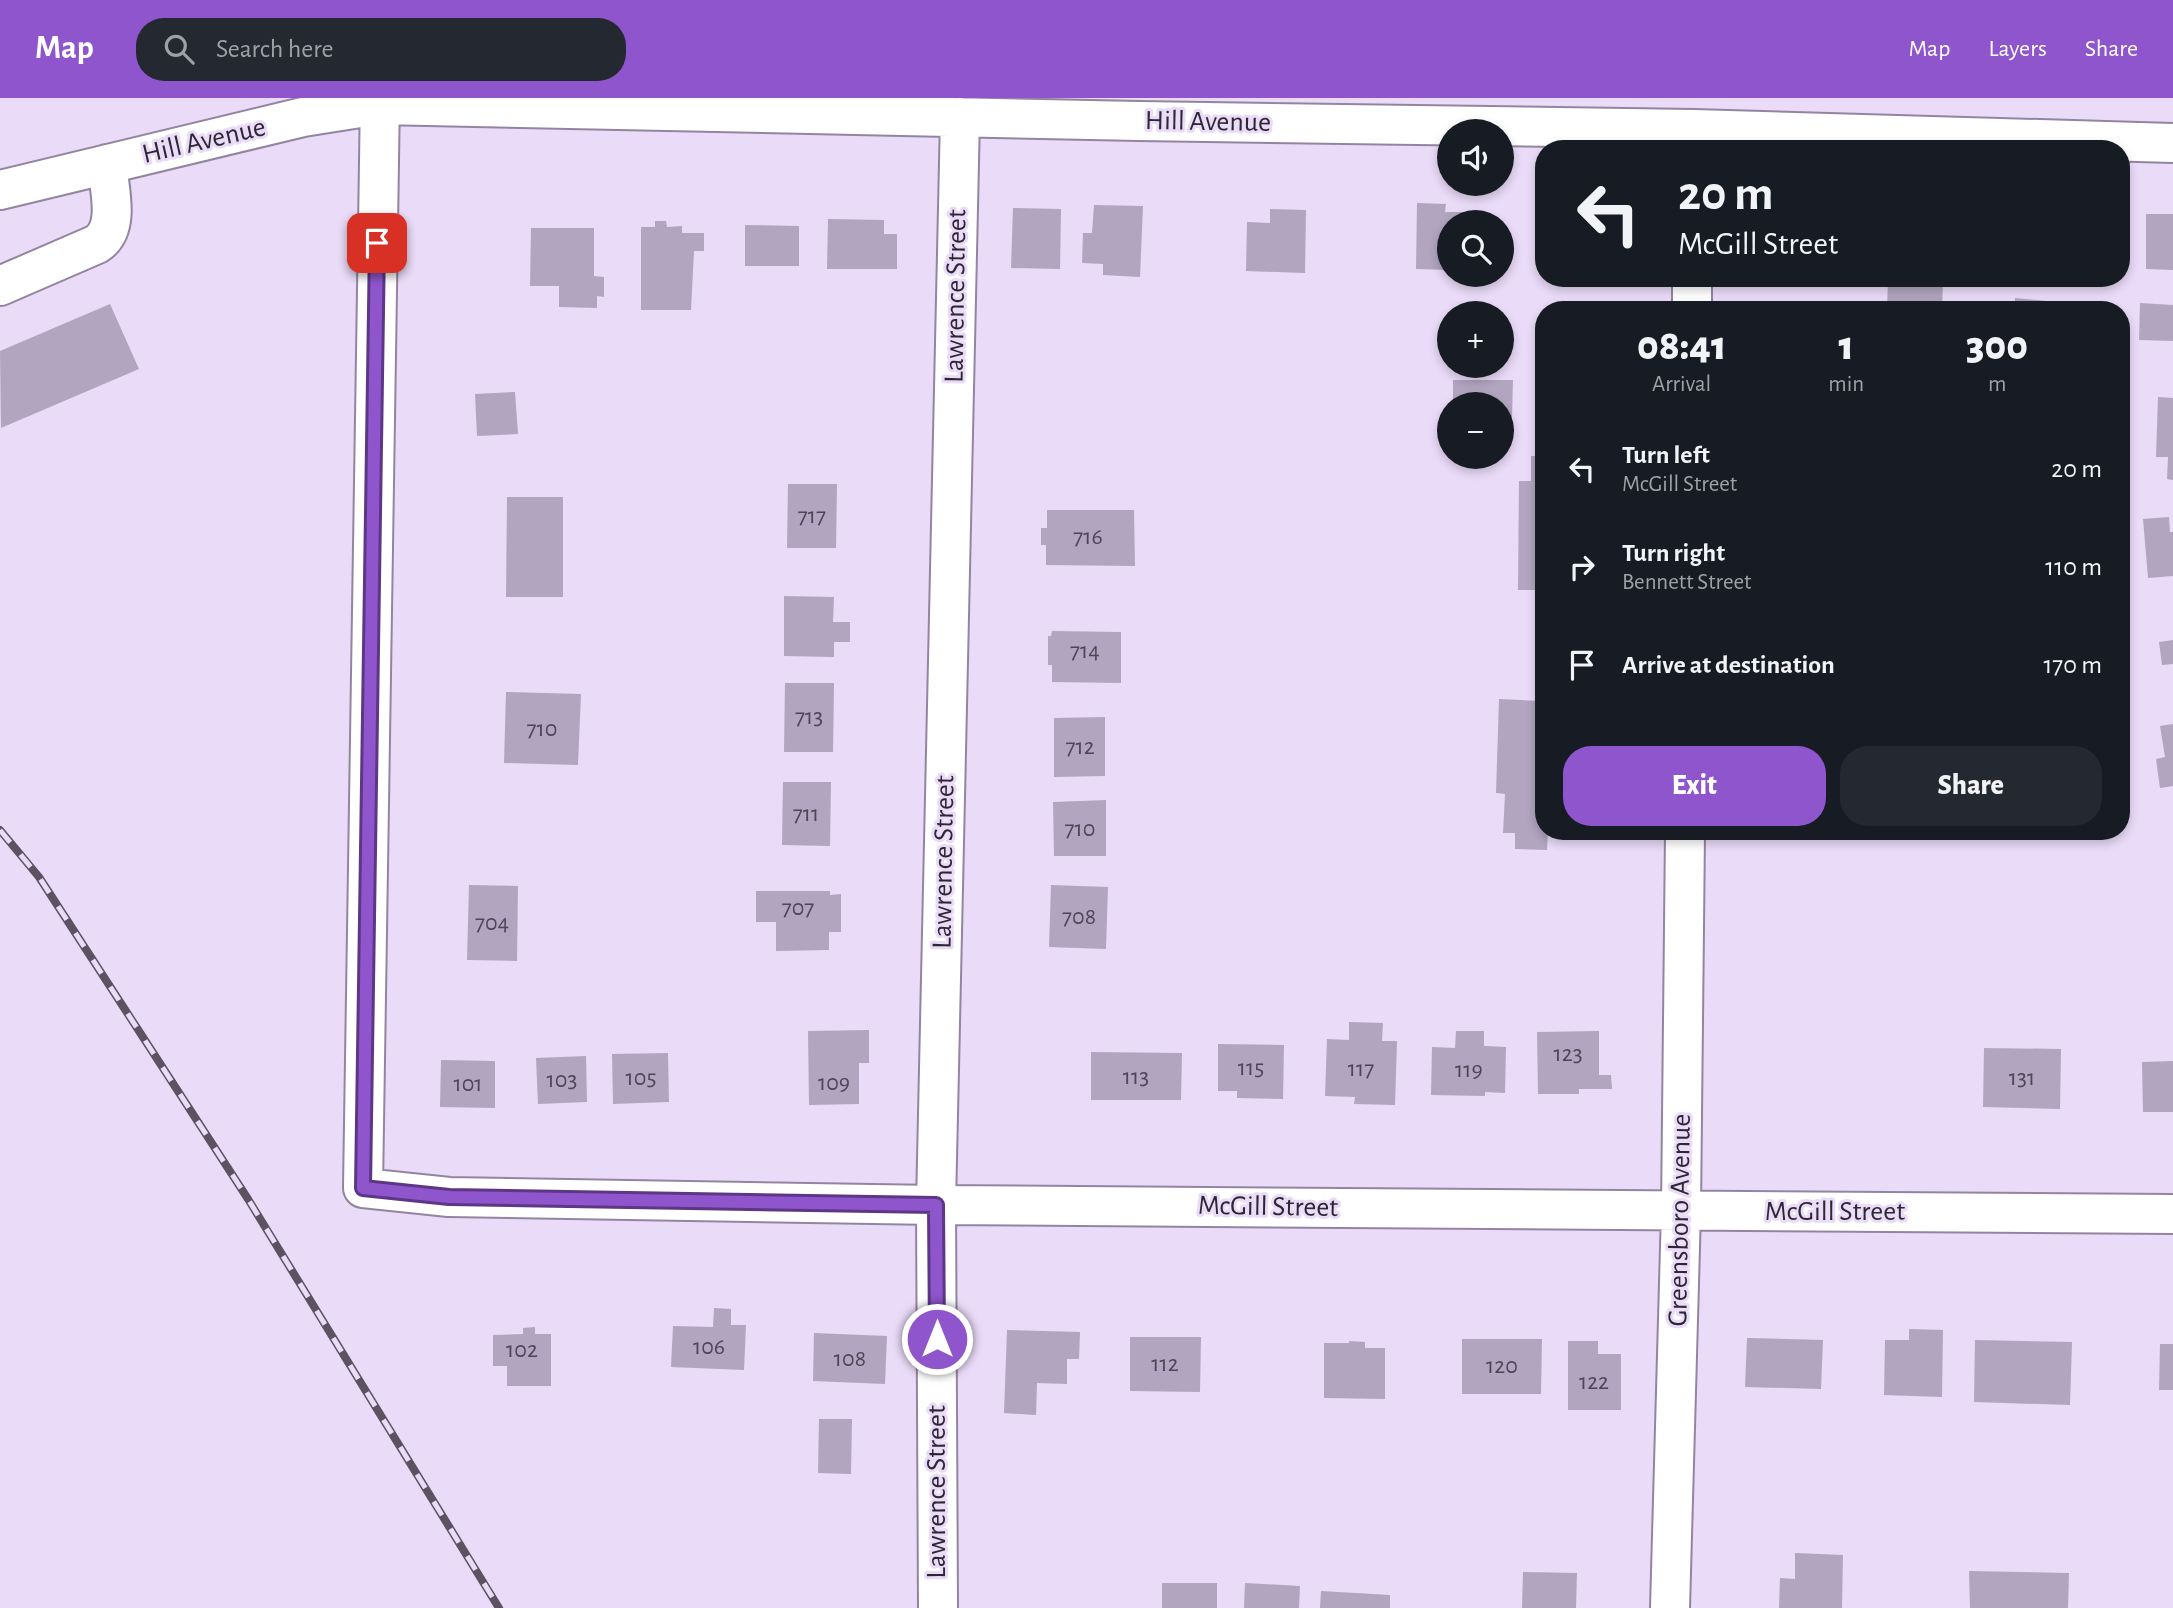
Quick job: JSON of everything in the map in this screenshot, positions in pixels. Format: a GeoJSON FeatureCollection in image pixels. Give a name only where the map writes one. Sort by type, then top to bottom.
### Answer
{"type":"FeatureCollection","features":[{"type":"Feature","properties":{"kind":"street","name":"Hill Avenue"},"geometry":{"type":"LineString","coordinates":[[0,190],[379,101],[960,117],[1139,110],[1694,139],[1854,140]]}},
{"type":"Feature","properties":{"kind":"street","name":"McGill Street"},"geometry":{"type":"LineString","coordinates":[[379,101],[363,1188],[449,1197],[936,1205],[2173,1214]]}},
{"type":"Feature","properties":{"kind":"street","name":"Lawrence Street"},"geometry":{"type":"LineString","coordinates":[[938,1608],[936,1205],[960,117]]}},
{"type":"Feature","properties":{"kind":"street","name":"Hill Avenue"},"geometry":{"type":"LineString","coordinates":[[2130,142],[2173,142]]}},
{"type":"Feature","properties":{"kind":"street"},"geometry":{"type":"LineString","coordinates":[[0,286],[104,239],[112,220],[107,164]]}},
{"type":"Feature","properties":{"kind":"street","name":"Greensboro Avenue"},"geometry":{"type":"LineString","coordinates":[[1670,1608],[1681,1211],[1685,840]]}},
{"type":"Feature","properties":{"kind":"building"},"geometry":{"type":"Polygon","coordinates":[[[1417,203],[1446,204],[1445,210],[1437,210],[1437,270],[1416,269],[1417,203]]]}},
{"type":"Feature","properties":{"kind":"building"},"geometry":{"type":"Polygon","coordinates":[[[1094,205],[1143,206],[1140,277],[1103,275],[1103,264],[1082,263],[1083,233],[1092,233],[1094,205]]]}},
{"type":"Feature","properties":{"kind":"building"},"geometry":{"type":"Polygon","coordinates":[[[1013,208],[1061,209],[1060,269],[1011,268],[1013,208]]]}},
{"type":"Feature","properties":{"kind":"building"},"geometry":{"type":"Polygon","coordinates":[[[1270,209],[1306,210],[1305,273],[1246,271],[1247,222],[1270,223],[1270,209]]]}},
{"type":"Feature","properties":{"kind":"building"},"geometry":{"type":"Polygon","coordinates":[[[2146,214],[2173,214],[2173,270],[2146,269],[2146,214]]]}},
{"type":"Feature","properties":{"kind":"building"},"geometry":{"type":"Polygon","coordinates":[[[828,219],[884,220],[884,234],[897,234],[897,269],[827,269],[828,219]]]}},
{"type":"Feature","properties":{"kind":"building"},"geometry":{"type":"Polygon","coordinates":[[[655,221],[666,221],[667,227],[682,226],[682,233],[704,233],[704,251],[694,251],[691,310],[641,310],[641,227],[655,227],[655,221]]]}},
{"type":"Feature","properties":{"kind":"building"},"geometry":{"type":"Polygon","coordinates":[[[745,225],[799,226],[799,266],[745,266],[745,225]]]}},
{"type":"Feature","properties":{"kind":"building"},"geometry":{"type":"Polygon","coordinates":[[[531,228],[594,228],[594,276],[604,277],[604,297],[597,296],[597,308],[559,307],[559,286],[530,286],[531,228]]]}},
{"type":"Feature","properties":{"kind":"building"},"geometry":{"type":"Polygon","coordinates":[[[1888,287],[1943,287],[1942,301],[1887,301],[1888,287]]]}},
{"type":"Feature","properties":{"kind":"building"},"geometry":{"type":"Polygon","coordinates":[[[2015,298],[2047,301],[2015,301],[2015,298]]]}},
{"type":"Feature","properties":{"kind":"building"},"geometry":{"type":"Polygon","coordinates":[[[2140,303],[2173,305],[2173,341],[2139,340],[2140,303]]]}},
{"type":"Feature","properties":{"kind":"building"},"geometry":{"type":"Polygon","coordinates":[[[110,304],[139,369],[1,428],[0,351],[110,304]]]}},
{"type":"Feature","properties":{"kind":"building"},"geometry":{"type":"Polygon","coordinates":[[[1453,380],[1513,380],[1513,392],[1453,392],[1453,380]]]}},
{"type":"Feature","properties":{"kind":"building"},"geometry":{"type":"Polygon","coordinates":[[[515,392],[518,434],[477,436],[475,394],[515,392]]]}},
{"type":"Feature","properties":{"kind":"building"},"geometry":{"type":"Polygon","coordinates":[[[2158,397],[2173,398],[2173,480],[2167,479],[2168,457],[2156,457],[2158,397]]]}},
{"type":"Feature","properties":{"kind":"building"},"geometry":{"type":"Polygon","coordinates":[[[1531,456],[1535,456],[1535,590],[1518,590],[1519,481],[1531,481],[1531,456]]]}},
{"type":"Feature","properties":{"kind":"building"},"geometry":{"type":"Polygon","coordinates":[[[788,484],[837,484],[836,548],[787,548],[788,484]]]}},
{"type":"Feature","properties":{"kind":"building"},"geometry":{"type":"Polygon","coordinates":[[[507,497],[563,497],[563,597],[506,597],[507,497]]]}},
{"type":"Feature","properties":{"kind":"building"},"geometry":{"type":"Polygon","coordinates":[[[1047,510],[1134,510],[1135,566],[1046,565],[1046,545],[1041,545],[1041,528],[1047,528],[1047,510]]]}},
{"type":"Feature","properties":{"kind":"building"},"geometry":{"type":"Polygon","coordinates":[[[2169,517],[2170,532],[2173,532],[2173,576],[2148,578],[2143,519],[2169,517]]]}},
{"type":"Feature","properties":{"kind":"building"},"geometry":{"type":"Polygon","coordinates":[[[784,596],[834,597],[833,622],[850,622],[850,642],[834,642],[834,657],[784,656],[784,596]]]}},
{"type":"Feature","properties":{"kind":"building"},"geometry":{"type":"Polygon","coordinates":[[[1052,631],[1121,632],[1121,683],[1052,682],[1052,665],[1048,665],[1048,636],[1051,636],[1052,631]]]}},
{"type":"Feature","properties":{"kind":"building"},"geometry":{"type":"Polygon","coordinates":[[[2173,640],[2173,664],[2162,665],[2159,642],[2173,640]]]}},
{"type":"Feature","properties":{"kind":"building"},"geometry":{"type":"Polygon","coordinates":[[[785,683],[834,683],[833,752],[784,752],[785,683]]]}},
{"type":"Feature","properties":{"kind":"building"},"geometry":{"type":"Polygon","coordinates":[[[506,692],[581,694],[578,765],[504,763],[506,692]]]}},
{"type":"Feature","properties":{"kind":"building"},"geometry":{"type":"Polygon","coordinates":[[[1499,699],[1535,701],[1535,840],[1548,840],[1547,850],[1515,849],[1515,833],[1503,833],[1505,794],[1496,793],[1499,699]]]}},
{"type":"Feature","properties":{"kind":"building"},"geometry":{"type":"Polygon","coordinates":[[[1105,717],[1105,776],[1054,777],[1054,718],[1105,717]]]}},
{"type":"Feature","properties":{"kind":"building"},"geometry":{"type":"Polygon","coordinates":[[[2173,724],[2173,786],[2160,788],[2156,759],[2165,757],[2160,726],[2173,724]]]}},
{"type":"Feature","properties":{"kind":"building"},"geometry":{"type":"Polygon","coordinates":[[[783,782],[831,782],[830,846],[782,845],[783,782]]]}},
{"type":"Feature","properties":{"kind":"building"},"geometry":{"type":"Polygon","coordinates":[[[1106,800],[1106,856],[1054,856],[1053,802],[1106,800]]]}},
{"type":"Feature","properties":{"kind":"building"},"geometry":{"type":"Polygon","coordinates":[[[469,885],[518,886],[517,961],[467,960],[469,885]]]}},
{"type":"Feature","properties":{"kind":"building"},"geometry":{"type":"Polygon","coordinates":[[[1051,885],[1108,887],[1106,949],[1049,947],[1051,885]]]}},
{"type":"Feature","properties":{"kind":"building"},"geometry":{"type":"Polygon","coordinates":[[[756,891],[830,891],[830,895],[841,894],[841,932],[829,932],[829,950],[776,951],[776,922],[756,922],[756,891]]]}},
{"type":"Feature","properties":{"kind":"building"},"geometry":{"type":"Polygon","coordinates":[[[1349,1022],[1383,1023],[1382,1041],[1397,1041],[1395,1105],[1354,1104],[1355,1097],[1325,1096],[1327,1039],[1349,1040],[1349,1022]]]}},
{"type":"Feature","properties":{"kind":"building"},"geometry":{"type":"Polygon","coordinates":[[[869,1030],[869,1063],[859,1063],[859,1104],[809,1105],[808,1031],[869,1030]]]}},
{"type":"Feature","properties":{"kind":"building"},"geometry":{"type":"Polygon","coordinates":[[[1456,1031],[1484,1031],[1484,1046],[1506,1047],[1505,1093],[1485,1092],[1485,1096],[1431,1095],[1432,1047],[1455,1048],[1456,1031]]]}},
{"type":"Feature","properties":{"kind":"building"},"geometry":{"type":"Polygon","coordinates":[[[1599,1031],[1599,1075],[1611,1075],[1612,1089],[1579,1089],[1579,1094],[1538,1094],[1537,1032],[1599,1031]]]}},
{"type":"Feature","properties":{"kind":"building"},"geometry":{"type":"Polygon","coordinates":[[[1218,1044],[1284,1045],[1283,1099],[1237,1098],[1237,1091],[1218,1091],[1218,1044]]]}},
{"type":"Feature","properties":{"kind":"building"},"geometry":{"type":"Polygon","coordinates":[[[1984,1048],[2061,1049],[2060,1109],[1983,1107],[1984,1048]]]}},
{"type":"Feature","properties":{"kind":"building"},"geometry":{"type":"Polygon","coordinates":[[[1091,1052],[1182,1053],[1181,1100],[1091,1100],[1091,1052]]]}},
{"type":"Feature","properties":{"kind":"building"},"geometry":{"type":"Polygon","coordinates":[[[668,1053],[669,1102],[613,1104],[612,1054],[668,1053]]]}},
{"type":"Feature","properties":{"kind":"building"},"geometry":{"type":"Polygon","coordinates":[[[586,1056],[587,1102],[538,1104],[536,1058],[586,1056]]]}},
{"type":"Feature","properties":{"kind":"building"},"geometry":{"type":"Polygon","coordinates":[[[441,1060],[495,1061],[495,1108],[440,1107],[441,1060]]]}},
{"type":"Feature","properties":{"kind":"building"},"geometry":{"type":"Polygon","coordinates":[[[2173,1061],[2173,1112],[2143,1112],[2142,1062],[2173,1061]]]}},
{"type":"Feature","properties":{"kind":"building"},"geometry":{"type":"Polygon","coordinates":[[[714,1308],[731,1309],[731,1325],[746,1325],[744,1370],[671,1367],[673,1326],[713,1327],[714,1308]]]}},
{"type":"Feature","properties":{"kind":"building"},"geometry":{"type":"Polygon","coordinates":[[[535,1327],[535,1334],[551,1334],[551,1386],[507,1386],[507,1366],[493,1366],[493,1335],[523,1334],[523,1328],[535,1327]]]}},
{"type":"Feature","properties":{"kind":"building"},"geometry":{"type":"Polygon","coordinates":[[[1909,1329],[1943,1330],[1942,1397],[1884,1395],[1885,1340],[1909,1340],[1909,1329]]]}},
{"type":"Feature","properties":{"kind":"building"},"geometry":{"type":"Polygon","coordinates":[[[1007,1330],[1080,1332],[1079,1359],[1067,1359],[1067,1384],[1037,1383],[1036,1415],[1004,1413],[1007,1330]]]}},
{"type":"Feature","properties":{"kind":"building"},"geometry":{"type":"Polygon","coordinates":[[[814,1333],[887,1336],[885,1384],[813,1381],[814,1333]]]}},
{"type":"Feature","properties":{"kind":"building"},"geometry":{"type":"Polygon","coordinates":[[[1130,1337],[1201,1337],[1200,1392],[1130,1391],[1130,1337]]]}},
{"type":"Feature","properties":{"kind":"building"},"geometry":{"type":"Polygon","coordinates":[[[1747,1338],[1823,1340],[1821,1389],[1745,1387],[1747,1338]]]}},
{"type":"Feature","properties":{"kind":"building"},"geometry":{"type":"Polygon","coordinates":[[[1462,1339],[1542,1339],[1541,1394],[1462,1394],[1462,1339]]]}},
{"type":"Feature","properties":{"kind":"building"},"geometry":{"type":"Polygon","coordinates":[[[1975,1340],[2072,1342],[2070,1405],[1974,1402],[1975,1340]]]}},
{"type":"Feature","properties":{"kind":"building"},"geometry":{"type":"Polygon","coordinates":[[[1568,1341],[1598,1341],[1598,1354],[1621,1354],[1621,1410],[1568,1410],[1568,1341]]]}},
{"type":"Feature","properties":{"kind":"building"},"geometry":{"type":"Polygon","coordinates":[[[1365,1342],[1365,1348],[1385,1348],[1385,1399],[1324,1398],[1324,1343],[1365,1342]]]}},
{"type":"Feature","properties":{"kind":"building"},"geometry":{"type":"Polygon","coordinates":[[[2160,1344],[2173,1344],[2173,1390],[2159,1390],[2160,1344]]]}},
{"type":"Feature","properties":{"kind":"building"},"geometry":{"type":"Polygon","coordinates":[[[819,1419],[852,1419],[851,1474],[818,1473],[819,1419]]]}},
{"type":"Feature","properties":{"kind":"building"},"geometry":{"type":"Polygon","coordinates":[[[1795,1553],[1843,1555],[1842,1608],[1779,1608],[1780,1578],[1795,1579],[1795,1553]]]}},
{"type":"Feature","properties":{"kind":"building"},"geometry":{"type":"Polygon","coordinates":[[[1969,1571],[2069,1573],[2068,1608],[1970,1608],[1969,1571]]]}},
{"type":"Feature","properties":{"kind":"building"},"geometry":{"type":"Polygon","coordinates":[[[1523,1572],[1577,1573],[1576,1608],[1522,1608],[1523,1572]]]}},
{"type":"Feature","properties":{"kind":"building"},"geometry":{"type":"Polygon","coordinates":[[[1162,1583],[1217,1583],[1217,1608],[1162,1608],[1162,1583]]]}},
{"type":"Feature","properties":{"kind":"building"},"geometry":{"type":"Polygon","coordinates":[[[1245,1583],[1300,1586],[1299,1608],[1244,1608],[1245,1583]]]}},
{"type":"Feature","properties":{"kind":"building"},"geometry":{"type":"Polygon","coordinates":[[[1321,1591],[1390,1595],[1390,1608],[1320,1608],[1321,1591]]]}},
{"type":"Feature","properties":{"kind":"railway"},"geometry":{"type":"LineString","coordinates":[[0,830],[39,877],[248,1199],[499,1608]]}},
{"type":"Feature","properties":{"kind":"route"},"geometry":{"type":"LineString","coordinates":[[377,243],[363,1188],[449,1197],[936,1205],[937,1339]]}}]}
